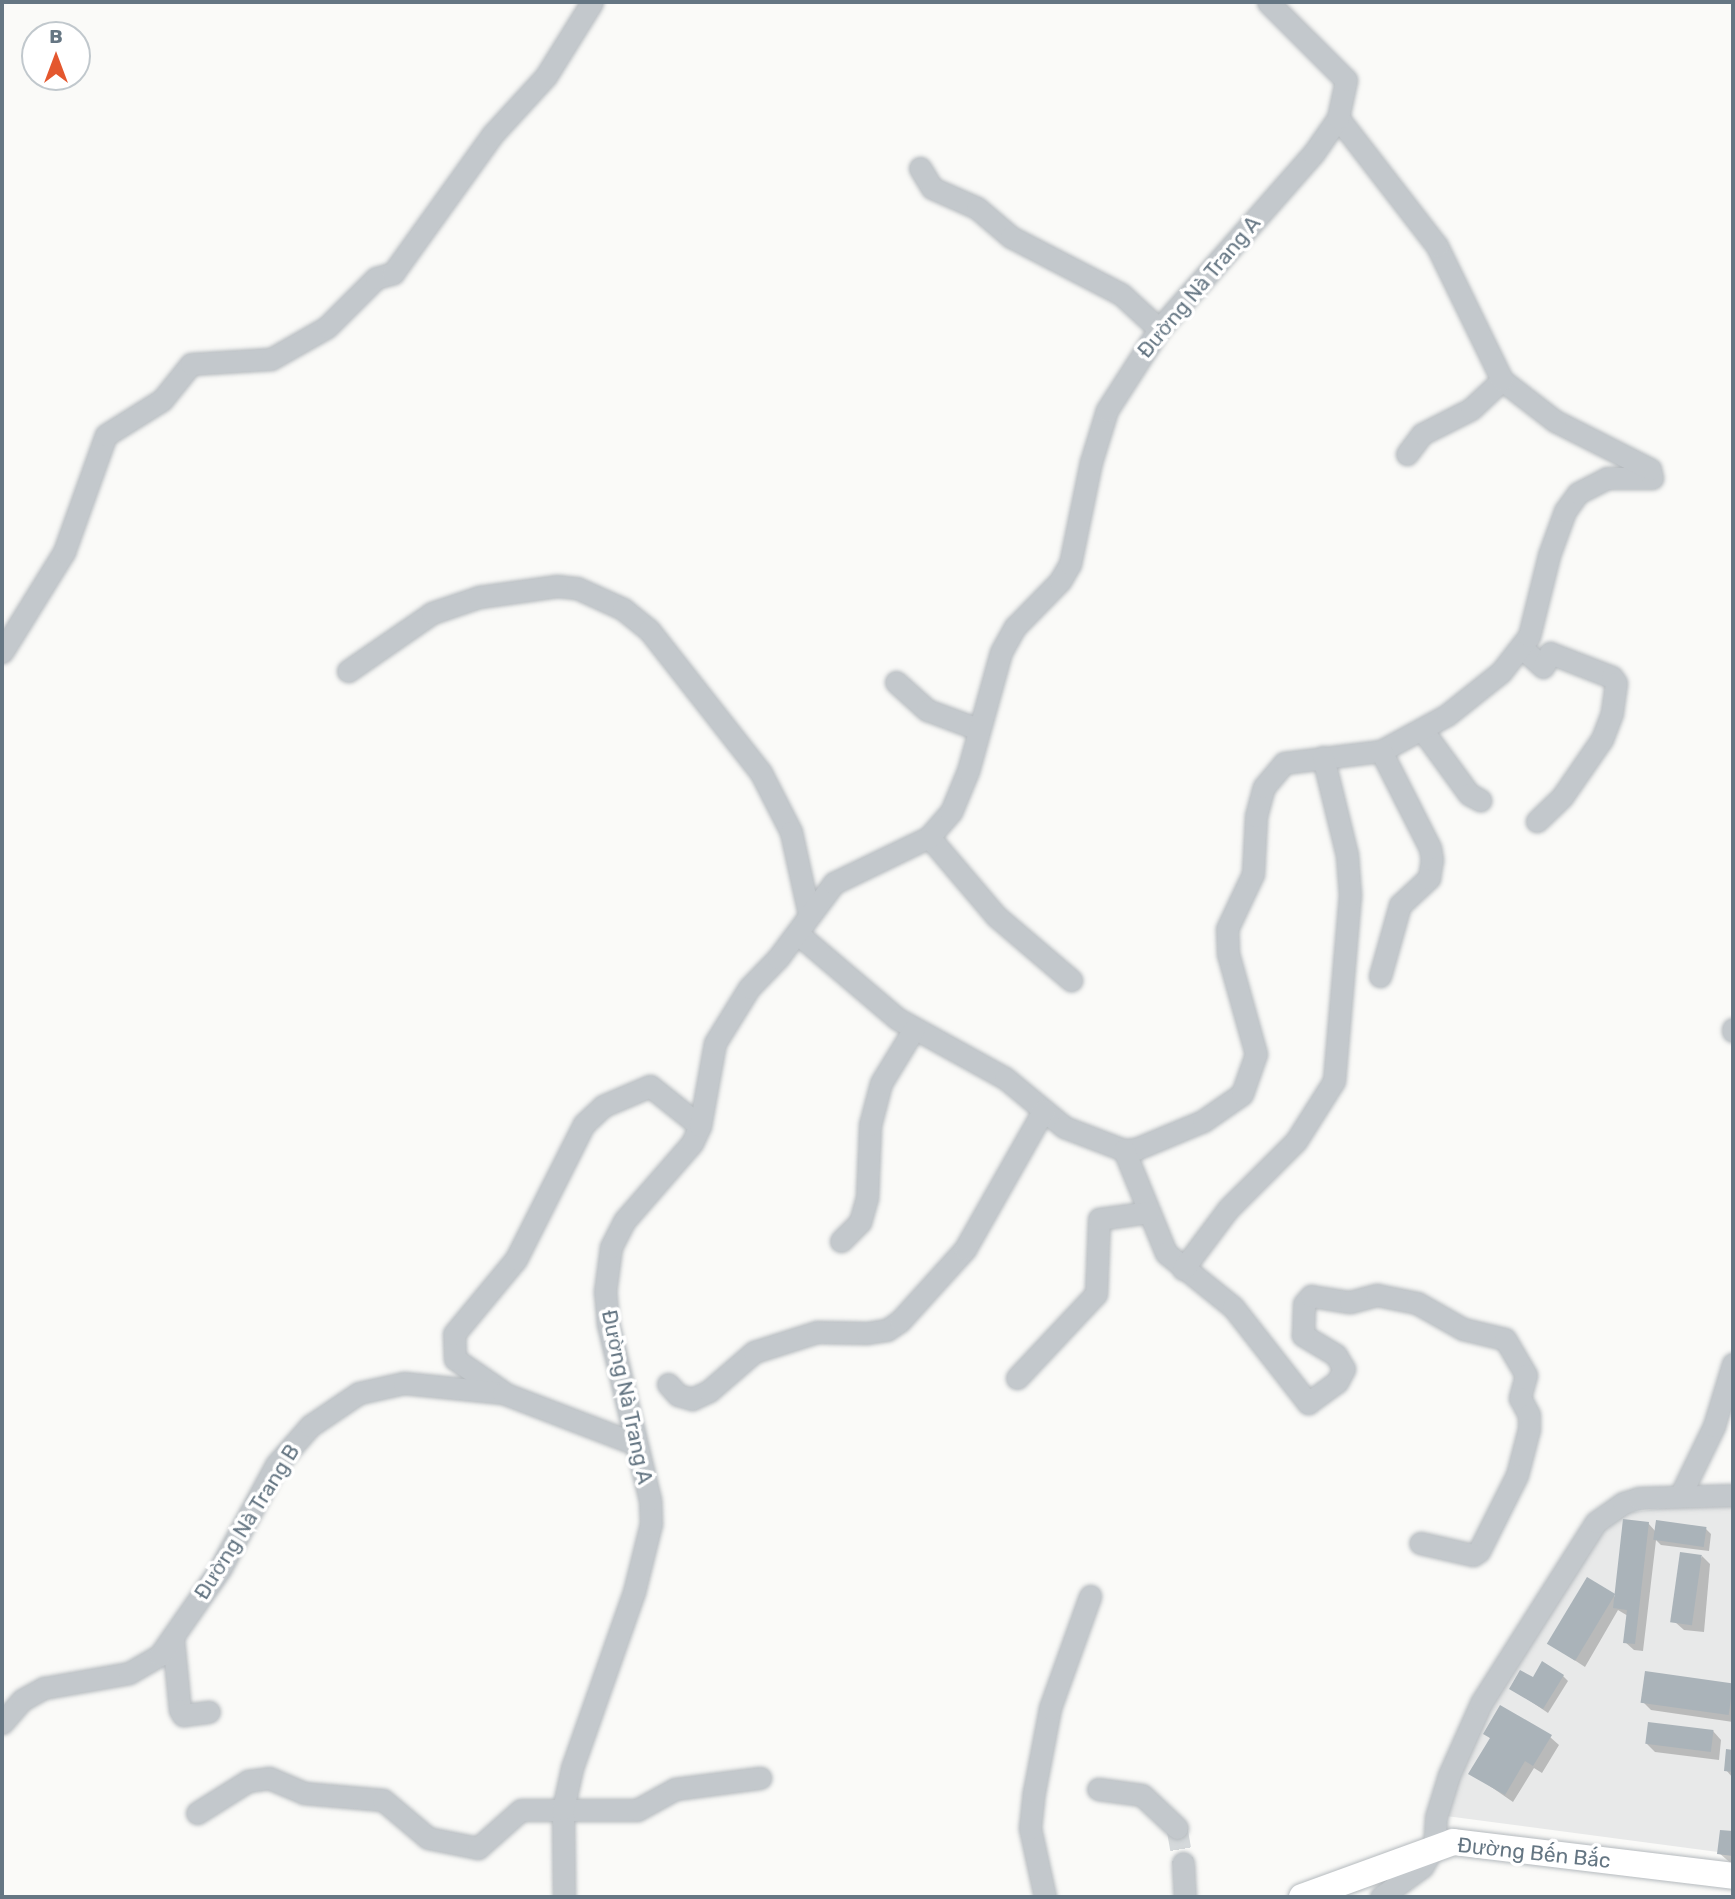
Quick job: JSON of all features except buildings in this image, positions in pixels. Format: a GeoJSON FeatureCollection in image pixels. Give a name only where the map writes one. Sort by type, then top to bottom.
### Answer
{"type":"FeatureCollection","features":[{"type":"Feature","properties":{"kind":"main road","name":"Đường Bến Bắc"},"geometry":{"type":"LineString","coordinates":[[1302,1897],[1434,1847],[1477,1843],[1733,1876]]}},
{"type":"Feature","properties":{"kind":"street"},"geometry":{"type":"LineString","coordinates":[[2,652],[64,552],[106,435],[162,400],[191,364],[271,359],[310,339],[354,303],[376,278],[393,273],[492,135],[546,76],[593,2]]}},
{"type":"Feature","properties":{"kind":"street","name":"Đường Nà Trang A"},"geometry":{"type":"LineString","coordinates":[[564,1897],[563,1809],[572,1768],[647,1547],[650,1500],[608,1324],[605,1292],[611,1247],[625,1220],[692,1143],[700,1126],[709,1061],[724,1022],[798,934],[809,914],[834,883],[929,837],[961,793],[1001,653],[1015,627],[1059,582],[1070,564],[1091,462],[1107,410],[1159,329],[1313,154],[1338,118],[1346,80],[1268,2]]}},
{"type":"Feature","properties":{"kind":"street"},"geometry":{"type":"LineString","coordinates":[[798,934],[915,1029],[984,1065],[1064,1127],[1124,1150],[1172,1137],[1229,1107],[1242,1094],[1256,1054],[1228,954],[1227,929],[1253,874],[1258,800],[1284,763],[1381,751],[1423,731],[1501,672],[1522,648],[1564,511],[1577,493],[1606,478],[1648,481],[1653,472],[1555,421],[1502,380],[1437,246],[1338,118]]}},
{"type":"Feature","properties":{"kind":"street"},"geometry":{"type":"LineString","coordinates":[[920,168],[932,188],[977,208],[1011,237],[1121,294],[1159,329]]}},
{"type":"Feature","properties":{"kind":"street"},"geometry":{"type":"LineString","coordinates":[[1407,454],[1422,434],[1471,409],[1502,380]]}},
{"type":"Feature","properties":{"kind":"street"},"geometry":{"type":"LineString","coordinates":[[348,671],[432,613],[479,597],[557,586],[577,588],[623,609],[649,630],[761,773],[791,832],[809,914]]}},
{"type":"Feature","properties":{"kind":"street"},"geometry":{"type":"LineString","coordinates":[[1522,648],[1543,667],[1550,653],[1612,677],[1616,683],[1614,706],[1602,740],[1562,797],[1538,821]]}},
{"type":"Feature","properties":{"kind":"street"},"geometry":{"type":"LineString","coordinates":[[896,682],[927,710],[978,729]]}},
{"type":"Feature","properties":{"kind":"street"},"geometry":{"type":"LineString","coordinates":[[1423,731],[1469,794],[1480,800]]}},
{"type":"Feature","properties":{"kind":"street"},"geometry":{"type":"LineString","coordinates":[[1380,976],[1401,905],[1429,878],[1432,860],[1430,848],[1381,751]]}},
{"type":"Feature","properties":{"kind":"street"},"geometry":{"type":"LineString","coordinates":[[1183,1269],[1240,1195],[1296,1141],[1334,1081],[1350,895],[1347,855],[1323,757]]}},
{"type":"Feature","properties":{"kind":"street"},"geometry":{"type":"LineString","coordinates":[[929,837],[996,916],[1071,979]]}},
{"type":"Feature","properties":{"kind":"street"},"geometry":{"type":"LineString","coordinates":[[841,1241],[860,1222],[867,1198],[870,1125],[881,1083],[915,1029]]}},
{"type":"Feature","properties":{"kind":"street"},"geometry":{"type":"LineString","coordinates":[[503,1393],[455,1360],[454,1334],[516,1259],[583,1124],[603,1106],[650,1086],[700,1126]]}},
{"type":"Feature","properties":{"kind":"street"},"geometry":{"type":"LineString","coordinates":[[668,1384],[678,1395],[692,1399],[709,1391],[754,1352],[817,1332],[867,1333],[887,1330],[900,1321],[965,1249],[1043,1111]]}},
{"type":"Feature","properties":{"kind":"street"},"geometry":{"type":"LineString","coordinates":[[1124,1150],[1166,1253],[1233,1307],[1308,1403],[1337,1382],[1344,1369],[1336,1355],[1303,1335],[1304,1304],[1311,1296],[1350,1302],[1377,1295],[1417,1303],[1463,1329],[1505,1339],[1526,1376],[1520,1398],[1530,1415],[1517,1475],[1479,1551],[1473,1555],[1419,1543]]}},
{"type":"Feature","properties":{"kind":"street"},"geometry":{"type":"LineString","coordinates":[[1017,1378],[1096,1294],[1099,1219],[1149,1212]]}},
{"type":"Feature","properties":{"kind":"street"},"geometry":{"type":"LineString","coordinates":[[1681,1494],[1714,1426],[1733,1364]]}},
{"type":"Feature","properties":{"kind":"street","name":"Đường Nà Trang B"},"geometry":{"type":"LineString","coordinates":[[2,1723],[30,1694],[129,1673],[153,1661],[173,1639],[238,1538],[276,1465],[297,1439],[329,1411],[359,1393],[404,1383],[503,1393],[636,1444]]}},
{"type":"Feature","properties":{"kind":"street"},"geometry":{"type":"LineString","coordinates":[[1381,1897],[1422,1867],[1434,1847],[1442,1796],[1481,1703],[1596,1522],[1623,1503],[1681,1494],[1733,1495]]}},
{"type":"Feature","properties":{"kind":"street"},"geometry":{"type":"LineString","coordinates":[[1045,1897],[1030,1828],[1034,1791],[1050,1708],[1090,1596]]}},
{"type":"Feature","properties":{"kind":"street"},"geometry":{"type":"LineString","coordinates":[[173,1639],[174,1683],[183,1715],[209,1712]]}},
{"type":"Feature","properties":{"kind":"street"},"geometry":{"type":"LineString","coordinates":[[197,1813],[248,1781],[269,1778],[304,1793],[383,1800],[428,1838],[478,1848],[488,1843],[513,1812],[563,1809],[636,1810],[675,1789],[760,1778]]}},
{"type":"Feature","properties":{"kind":"street"},"geometry":{"type":"LineString","coordinates":[[1098,1789],[1142,1794],[1177,1828]]}},
{"type":"Feature","properties":{"kind":"street"},"geometry":{"type":"LineString","coordinates":[[1183,1863],[1185,1897]]}},
{"type":"Feature","properties":{"kind":"shaded area"},"geometry":{"type":"Polygon","coordinates":[[[1715,1502],[1733,1503],[1733,1854],[1446,1816],[1466,1752],[1507,1676],[1607,1525],[1617,1514],[1715,1502]]]}},
{"type":"Feature","properties":{"kind":"tunnel"},"geometry":{"type":"LineString","coordinates":[[1177,1828],[1183,1863]]}}]}
